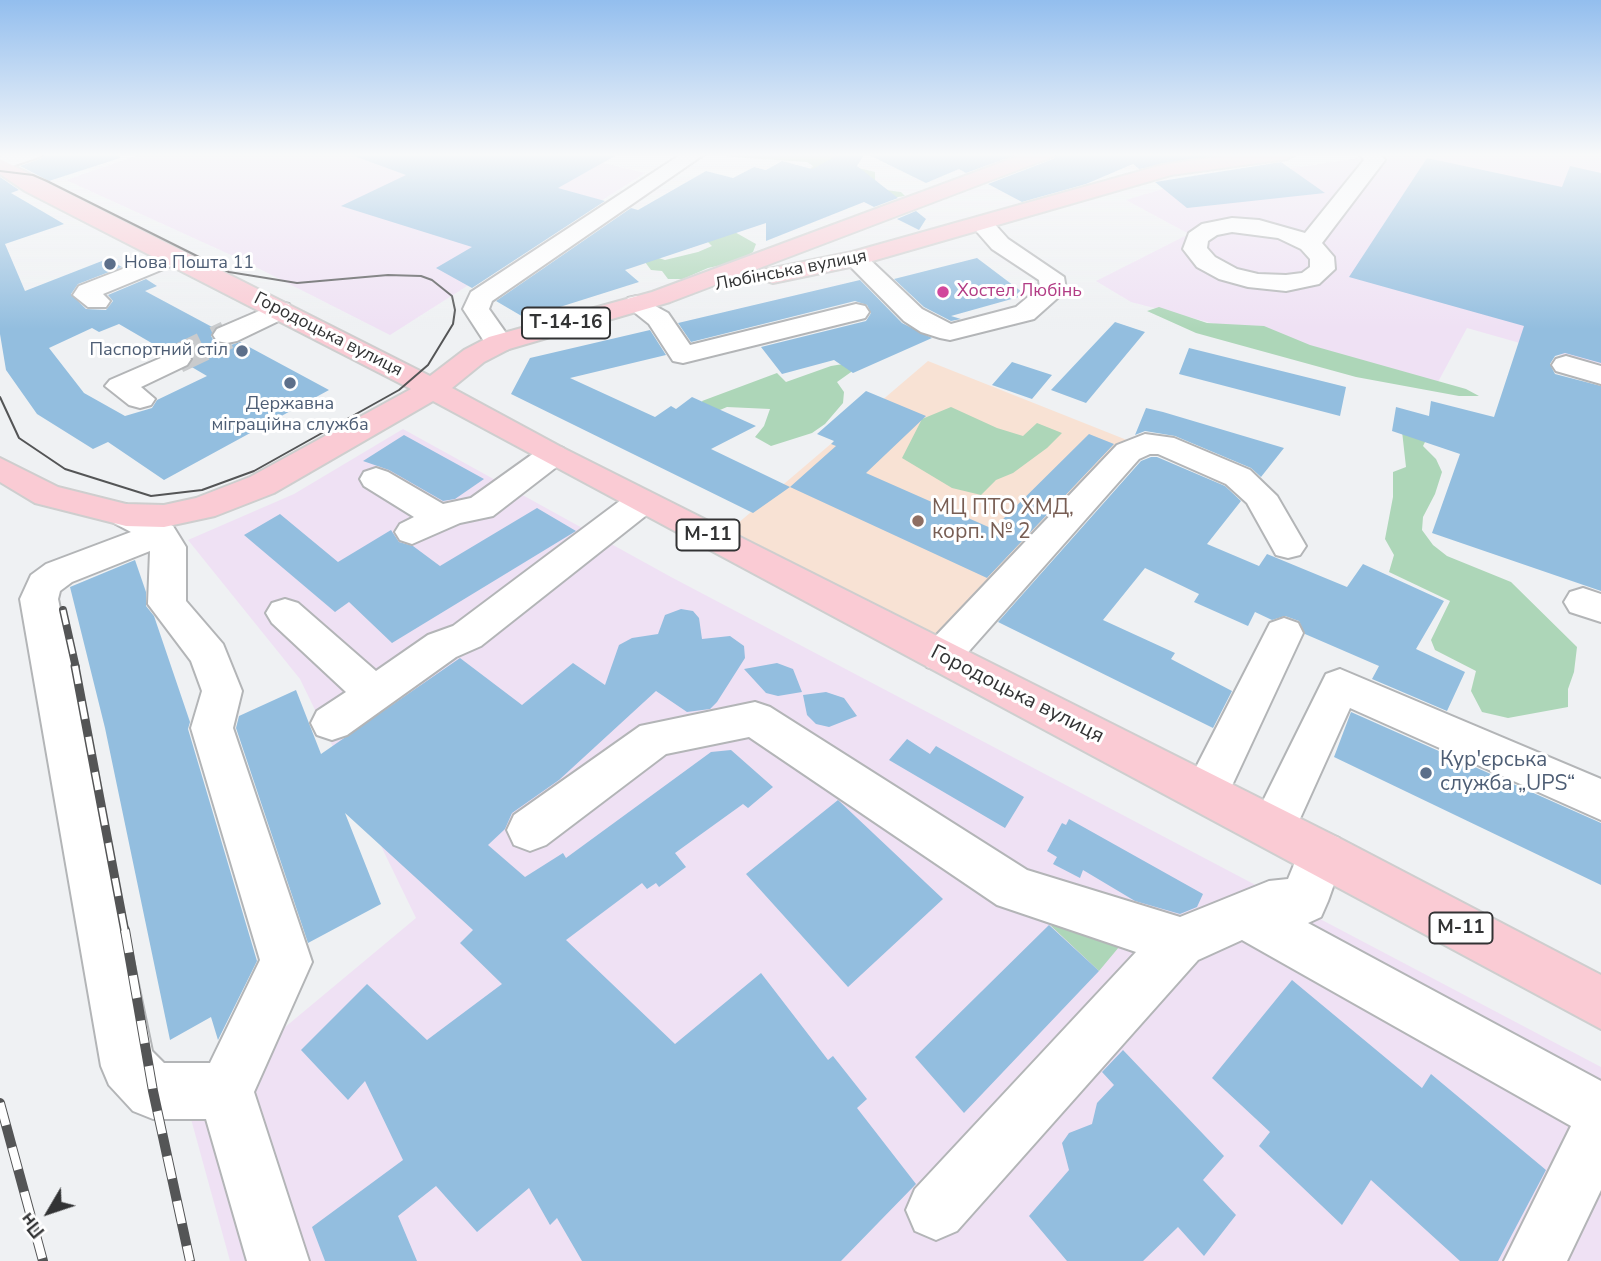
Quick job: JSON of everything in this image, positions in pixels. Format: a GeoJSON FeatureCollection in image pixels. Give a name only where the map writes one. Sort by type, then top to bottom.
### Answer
{"type":"FeatureCollection","features":[{"type":"Feature","properties":{"kind":"main road","name":"Городоцька вулиця"},"geometry":{"type":"LineString","coordinates":[[85,212],[280,310],[641,502],[1321,853],[1601,1003]]}},
{"type":"Feature","properties":{"kind":"main road","name":"Т-14-16"},"geometry":{"type":"LineString","coordinates":[[431,390],[474,356],[499,343],[649,300],[889,212]]}},
{"type":"Feature","properties":{"kind":"main road","name":"Любінська вулиця"},"geometry":{"type":"LineString","coordinates":[[649,300],[855,259],[1027,212]]}},
{"type":"Feature","properties":{"kind":"main road"},"geometry":{"type":"LineString","coordinates":[[796,247],[807,258],[821,265]]}},
{"type":"Feature","properties":{"kind":"main road","name":"Городоцька вулиця"},"geometry":{"type":"LineString","coordinates":[[0,468],[47,495],[144,524],[164,516],[203,509],[262,485],[431,390]]}},
{"type":"Feature","properties":{"kind":"street"},"geometry":{"type":"LineString","coordinates":[[499,343],[476,309],[480,297],[608,212]]}},
{"type":"Feature","properties":{"kind":"street"},"geometry":{"type":"LineString","coordinates":[[1309,244],[1334,212]]}},
{"type":"Feature","properties":{"kind":"street"},"geometry":{"type":"LineString","coordinates":[[855,259],[913,315],[940,329],[950,332],[1025,313],[1053,289],[1051,277],[1000,244],[983,225]]}},
{"type":"Feature","properties":{"kind":"street"},"geometry":{"type":"LineString","coordinates":[[97,301],[86,295],[88,291],[174,256]]}},
{"type":"Feature","properties":{"kind":"street"},"geometry":{"type":"LineString","coordinates":[[649,300],[683,355],[856,312]]}},
{"type":"Feature","properties":{"kind":"street"},"geometry":{"type":"LineString","coordinates":[[227,335],[280,310]]}},
{"type":"Feature","properties":{"kind":"street"},"geometry":{"type":"LineString","coordinates":[[140,399],[120,386],[177,359]]}},
{"type":"Feature","properties":{"kind":"street"},"geometry":{"type":"LineString","coordinates":[[1566,365],[1601,375]]}},
{"type":"Feature","properties":{"kind":"street"},"geometry":{"type":"LineString","coordinates":[[941,656],[1128,452],[1145,444],[1163,445],[1238,477],[1260,496],[1288,546]]}},
{"type":"Feature","properties":{"kind":"street"},"geometry":{"type":"LineString","coordinates":[[376,480],[426,525],[452,513],[481,508],[552,455]]}},
{"type":"Feature","properties":{"kind":"street"},"geometry":{"type":"LineString","coordinates":[[332,723],[442,646],[467,636],[641,502]]}},
{"type":"Feature","properties":{"kind":"street"},"geometry":{"type":"LineString","coordinates":[[226,1091],[153,1091],[128,1066],[39,599],[44,584],[59,573],[144,524],[168,547],[167,604],[209,656],[222,691],[212,728],[286,962],[226,1091],[278,1261]]}},
{"type":"Feature","properties":{"kind":"street"},"geometry":{"type":"LineString","coordinates":[[285,612],[374,693]]}},
{"type":"Feature","properties":{"kind":"street"},"geometry":{"type":"LineString","coordinates":[[1206,793],[1284,634]]}},
{"type":"Feature","properties":{"kind":"street"},"geometry":{"type":"LineString","coordinates":[[1273,828],[1340,685],[1601,800]]}},
{"type":"Feature","properties":{"kind":"street"},"geometry":{"type":"LineString","coordinates":[[530,830],[655,738],[755,719],[1014,889],[1180,942]]}},
{"type":"Feature","properties":{"kind":"street"},"geometry":{"type":"LineString","coordinates":[[936,1210],[1180,942],[1269,904],[1304,901],[1321,853]]}},
{"type":"Feature","properties":{"kind":"street"},"geometry":{"type":"LineString","coordinates":[[1243,914],[1601,1112]]}},
{"type":"Feature","properties":{"kind":"street"},"geometry":{"type":"LineString","coordinates":[[1535,1261],[1601,1127]]}},
{"type":"Feature","properties":{"kind":"shaded area"},"geometry":{"type":"Polygon","coordinates":[[[136,212],[584,212],[390,335],[242,260],[136,212]]]}},
{"type":"Feature","properties":{"kind":"shaded area"},"geometry":{"type":"Polygon","coordinates":[[[1148,212],[1601,212],[1601,366],[1467,328],[1438,382],[1131,302],[1096,281],[1189,234],[1148,212]]]}},
{"type":"Feature","properties":{"kind":"shaded area"},"geometry":{"type":"Polygon","coordinates":[[[928,361],[1147,448],[959,647],[730,530],[928,361]]]}},
{"type":"Feature","properties":{"kind":"shaded area"},"geometry":{"type":"Polygon","coordinates":[[[403,429],[671,577],[1601,1067],[1601,1261],[230,1261],[188,1108],[416,918],[300,679],[188,540],[294,494],[403,429]]]}},
{"type":"Feature","properties":{"kind":"green space"},"geometry":{"type":"Polygon","coordinates":[[[733,231],[756,244],[753,252],[736,262],[708,268],[683,279],[668,279],[662,271],[651,270],[645,262],[652,256],[665,260],[698,252],[712,246],[702,236],[733,231]]]}},
{"type":"Feature","properties":{"kind":"green space"},"geometry":{"type":"Polygon","coordinates":[[[1159,307],[1207,323],[1264,326],[1310,345],[1466,389],[1479,396],[1459,396],[1356,377],[1196,333],[1147,311],[1159,307]]]}},
{"type":"Feature","properties":{"kind":"green space"},"geometry":{"type":"Polygon","coordinates":[[[861,361],[861,365],[837,382],[844,392],[843,403],[825,424],[812,433],[771,446],[755,437],[764,426],[770,409],[727,407],[708,415],[703,405],[702,401],[777,373],[786,382],[831,366],[861,361]]]}},
{"type":"Feature","properties":{"kind":"green space"},"geometry":{"type":"Polygon","coordinates":[[[951,407],[997,428],[1023,436],[1037,423],[1062,433],[1047,448],[1013,473],[996,480],[981,495],[952,488],[902,458],[922,419],[951,407]]]}},
{"type":"Feature","properties":{"kind":"green space"},"geometry":{"type":"Polygon","coordinates":[[[1402,431],[1428,436],[1423,446],[1436,459],[1442,472],[1435,494],[1423,517],[1422,530],[1433,545],[1447,556],[1511,582],[1577,647],[1574,672],[1568,689],[1568,707],[1508,718],[1482,712],[1471,691],[1476,671],[1435,650],[1431,640],[1450,601],[1389,572],[1394,555],[1385,539],[1393,497],[1393,472],[1406,467],[1402,431]]]}},
{"type":"Feature","properties":{"kind":"green space"},"geometry":{"type":"Polygon","coordinates":[[[1050,925],[1093,934],[1114,942],[1119,947],[1099,971],[1050,925]]]}},
{"type":"Feature","properties":{"kind":"building"},"geometry":{"type":"Polygon","coordinates":[[[0,212],[43,212],[64,224],[5,244],[25,291],[107,259],[122,267],[78,284],[71,294],[86,309],[106,310],[113,301],[108,295],[146,279],[157,286],[145,291],[214,328],[211,336],[216,344],[228,346],[240,342],[329,390],[164,480],[108,442],[93,449],[37,414],[6,370],[0,334],[0,212]],[[119,324],[99,332],[92,328],[49,348],[84,393],[125,416],[152,408],[157,400],[207,376],[190,366],[193,358],[188,350],[178,348],[167,352],[119,324]]]}},
{"type":"Feature","properties":{"kind":"building"},"geometry":{"type":"Polygon","coordinates":[[[360,212],[588,212],[472,288],[436,268],[472,247],[360,212]]]}},
{"type":"Feature","properties":{"kind":"building"},"geometry":{"type":"Polygon","coordinates":[[[625,212],[839,212],[766,241],[766,223],[625,270],[639,282],[525,318],[496,301],[625,212]]]}},
{"type":"Feature","properties":{"kind":"building"},"geometry":{"type":"Polygon","coordinates":[[[917,212],[926,219],[919,230],[897,219],[917,212]]]}},
{"type":"Feature","properties":{"kind":"building"},"geometry":{"type":"Polygon","coordinates":[[[1392,212],[1601,212],[1601,363],[1565,353],[1555,356],[1550,364],[1555,374],[1601,386],[1601,591],[1432,533],[1460,454],[1392,431],[1396,407],[1429,416],[1431,401],[1494,417],[1524,326],[1349,277],[1392,212]]]}},
{"type":"Feature","properties":{"kind":"building"},"geometry":{"type":"Polygon","coordinates":[[[977,258],[1026,295],[951,316],[961,319],[951,321],[924,307],[894,279],[977,258]]]}},
{"type":"Feature","properties":{"kind":"building"},"geometry":{"type":"Polygon","coordinates":[[[860,280],[902,323],[932,338],[853,373],[834,360],[782,374],[761,347],[866,321],[871,313],[867,305],[855,301],[691,342],[678,323],[860,280]]]}},
{"type":"Feature","properties":{"kind":"building"},"geometry":{"type":"Polygon","coordinates":[[[1115,322],[1145,332],[1086,403],[1051,390],[1115,322]]]}},
{"type":"Feature","properties":{"kind":"building"},"geometry":{"type":"Polygon","coordinates":[[[650,330],[666,355],[570,378],[655,417],[671,406],[676,409],[692,397],[756,426],[711,449],[790,487],[753,513],[511,394],[530,358],[650,330]]]}},
{"type":"Feature","properties":{"kind":"building"},"geometry":{"type":"Polygon","coordinates":[[[1189,348],[1346,387],[1340,416],[1179,374],[1189,348]]]}},
{"type":"Feature","properties":{"kind":"building"},"geometry":{"type":"Polygon","coordinates":[[[1012,362],[1052,375],[1032,399],[992,385],[1012,362]]]}},
{"type":"Feature","properties":{"kind":"building"},"geometry":{"type":"Polygon","coordinates":[[[866,391],[926,416],[866,473],[993,529],[1089,434],[1114,444],[987,578],[790,487],[836,446],[831,444],[834,441],[817,434],[866,391]]]}},
{"type":"Feature","properties":{"kind":"building"},"geometry":{"type":"Polygon","coordinates":[[[1146,408],[1284,448],[1261,477],[1251,468],[1175,436],[1145,431],[1135,435],[1146,408]]]}},
{"type":"Feature","properties":{"kind":"building"},"geometry":{"type":"Polygon","coordinates":[[[404,435],[484,479],[455,499],[443,501],[389,470],[363,461],[404,435]]]}},
{"type":"Feature","properties":{"kind":"building"},"geometry":{"type":"Polygon","coordinates":[[[1157,457],[1225,486],[1241,501],[1207,544],[1259,566],[1267,554],[1347,587],[1363,564],[1444,601],[1416,649],[1465,672],[1447,711],[1372,679],[1379,666],[1305,634],[1299,621],[1285,616],[1272,620],[1255,612],[1248,626],[1194,602],[1199,594],[1145,568],[1103,620],[1175,653],[1171,659],[1232,691],[1213,728],[998,622],[1141,461],[1157,457]]]}},
{"type":"Feature","properties":{"kind":"building"},"geometry":{"type":"Polygon","coordinates":[[[537,508],[576,531],[392,643],[349,602],[335,612],[244,535],[280,514],[338,562],[391,530],[399,542],[413,546],[440,566],[537,508]]]}},
{"type":"Feature","properties":{"kind":"building"},"geometry":{"type":"Polygon","coordinates":[[[135,560],[146,592],[146,606],[154,616],[190,722],[188,729],[257,961],[218,1040],[211,1017],[170,1040],[105,728],[70,587],[135,560]]]}},
{"type":"Feature","properties":{"kind":"building"},"geometry":{"type":"Polygon","coordinates":[[[681,609],[693,611],[699,618],[702,639],[730,636],[744,646],[745,658],[717,702],[710,709],[687,712],[656,691],[559,780],[512,813],[505,829],[488,845],[525,877],[563,853],[566,858],[711,752],[731,750],[773,787],[748,808],[743,804],[675,853],[686,867],[659,887],[656,883],[647,889],[642,883],[566,940],[675,1044],[761,973],[828,1060],[833,1056],[867,1099],[857,1108],[916,1184],[841,1261],[582,1261],[557,1218],[550,1225],[529,1188],[477,1232],[436,1186],[398,1216],[417,1261],[325,1261],[312,1227],[403,1160],[365,1081],[348,1100],[301,1050],[367,984],[427,1040],[502,984],[460,943],[473,930],[345,813],[381,904],[308,943],[236,728],[239,716],[296,690],[321,754],[460,658],[522,705],[573,663],[605,685],[619,645],[632,638],[658,634],[665,615],[681,609]]]}},
{"type":"Feature","properties":{"kind":"building"},"geometry":{"type":"Polygon","coordinates":[[[777,663],[793,669],[802,692],[778,696],[766,693],[744,669],[777,663]]]}},
{"type":"Feature","properties":{"kind":"building"},"geometry":{"type":"Polygon","coordinates":[[[826,692],[844,698],[857,716],[829,727],[816,724],[807,715],[803,695],[826,692]]]}},
{"type":"Feature","properties":{"kind":"building"},"geometry":{"type":"Polygon","coordinates":[[[1351,712],[1601,823],[1601,885],[1334,757],[1351,712]]]}},
{"type":"Feature","properties":{"kind":"building"},"geometry":{"type":"Polygon","coordinates":[[[907,739],[930,754],[936,746],[1024,797],[1005,828],[889,760],[907,739]]]}},
{"type":"Feature","properties":{"kind":"building"},"geometry":{"type":"Polygon","coordinates":[[[838,800],[943,899],[848,987],[746,874],[838,800]]]}},
{"type":"Feature","properties":{"kind":"building"},"geometry":{"type":"Polygon","coordinates":[[[1069,819],[1203,894],[1197,907],[1180,914],[1135,901],[1083,870],[1080,878],[1053,864],[1057,857],[1047,851],[1062,823],[1066,825],[1069,819]]]}},
{"type":"Feature","properties":{"kind":"building"},"geometry":{"type":"Polygon","coordinates":[[[1049,925],[1099,971],[964,1113],[915,1057],[1049,925]]]}},
{"type":"Feature","properties":{"kind":"building"},"geometry":{"type":"Polygon","coordinates":[[[1292,980],[1422,1088],[1431,1074],[1546,1170],[1498,1261],[1460,1261],[1371,1180],[1342,1225],[1259,1146],[1270,1132],[1212,1078],[1292,980]]]}},
{"type":"Feature","properties":{"kind":"building"},"geometry":{"type":"Polygon","coordinates":[[[1123,1050],[1224,1156],[1203,1180],[1236,1215],[1204,1256],[1178,1227],[1143,1261],[1067,1261],[1029,1216],[1069,1170],[1062,1143],[1069,1133],[1092,1124],[1097,1103],[1114,1085],[1102,1072],[1123,1050]]]}},
{"type":"Feature","properties":{"kind":"tunnel"},"geometry":{"type":"LineString","coordinates":[[177,359],[227,335]]}},
{"type":"Feature","properties":{"kind":"tram line"},"geometry":{"type":"LineString","coordinates":[[0,397],[19,438],[65,469],[151,496],[202,490],[254,471],[399,390],[428,365],[453,324],[455,310],[452,296],[432,280],[421,276],[388,275],[297,283],[229,272],[109,212]]}},
{"type":"Feature","properties":{"kind":"railway"},"geometry":{"type":"LineString","coordinates":[[63,610],[76,668]]}},
{"type":"Feature","properties":{"kind":"railway"},"geometry":{"type":"LineString","coordinates":[[75,666],[125,932]]}},
{"type":"Feature","properties":{"kind":"railway"},"geometry":{"type":"LineString","coordinates":[[125,930],[153,1091],[190,1261]]}},
{"type":"Feature","properties":{"kind":"railway"},"geometry":{"type":"LineString","coordinates":[[0,1103],[43,1261]]}},
{"type":"Feature","properties":{"kind":"place","name":"Нова Пошта 11"},"geometry":{"type":"Point","coordinates":[110,264]}},
{"type":"Feature","properties":{"kind":"place","name":"Хостел Любінь"},"geometry":{"type":"Point","coordinates":[943,292]}},
{"type":"Feature","properties":{"kind":"place","name":"Паспортний стіл"},"geometry":{"type":"Point","coordinates":[242,351]}},
{"type":"Feature","properties":{"kind":"place","name":"Державна міграційна служба"},"geometry":{"type":"Point","coordinates":[290,383]}},
{"type":"Feature","properties":{"kind":"place","name":"МЦ ПТО ХМД, корп. № 2"},"geometry":{"type":"Point","coordinates":[918,521]}},
{"type":"Feature","properties":{"kind":"place","name":"Кур'єрська служба „UPS“"},"geometry":{"type":"Point","coordinates":[1426,773]}}]}
